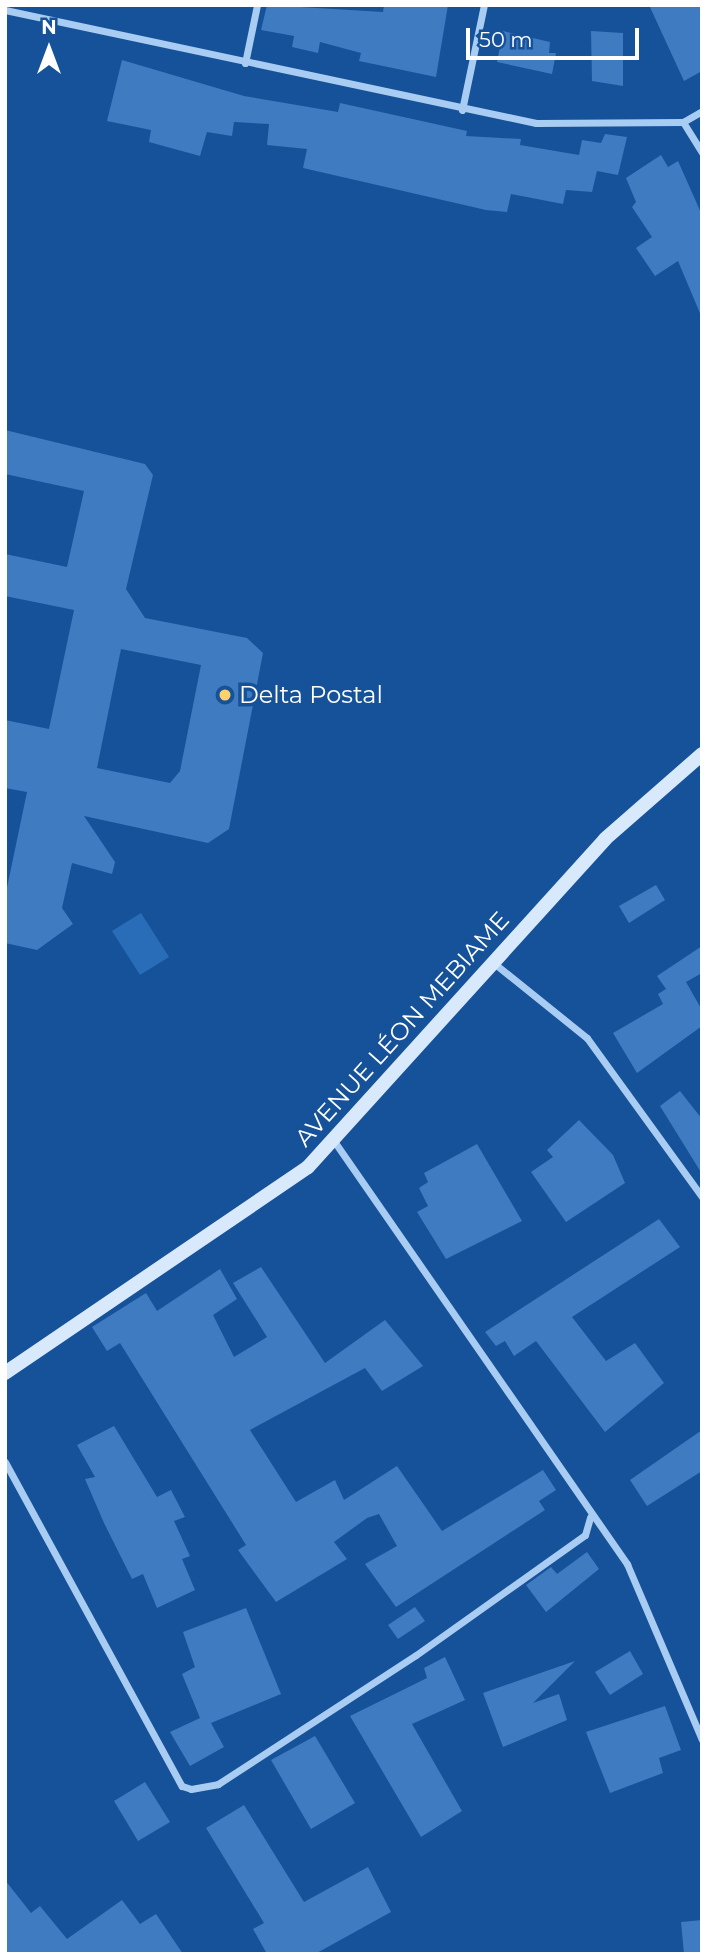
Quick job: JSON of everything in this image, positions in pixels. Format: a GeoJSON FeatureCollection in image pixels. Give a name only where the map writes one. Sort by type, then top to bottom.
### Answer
{"type":"FeatureCollection","features":[{"type":"Feature","properties":{"kind":"street"},"geometry":{"type":"LineString","coordinates":[[22,14],[23,5]]}},
{"type":"Feature","properties":{"kind":"street"},"geometry":{"type":"LineString","coordinates":[[245,63],[257,5]]}},
{"type":"Feature","properties":{"kind":"street"},"geometry":{"type":"LineString","coordinates":[[462,110],[484,5]]}},
{"type":"Feature","properties":{"kind":"street"},"geometry":{"type":"LineString","coordinates":[[5,10],[462,110],[548,124],[683,122],[702,111]]}},
{"type":"Feature","properties":{"kind":"street"},"geometry":{"type":"LineString","coordinates":[[683,122],[702,152]]}},
{"type":"Feature","properties":{"kind":"street","name":"AVENUE LÉON MEBIAME"},"geometry":{"type":"LineString","coordinates":[[5,1373],[253,1210],[334,1141],[605,839],[702,754]]}},
{"type":"Feature","properties":{"kind":"street"},"geometry":{"type":"LineString","coordinates":[[495,964],[587,1038],[702,1197]]}},
{"type":"Feature","properties":{"kind":"street"},"geometry":{"type":"LineString","coordinates":[[334,1141],[590,1517],[627,1564],[650,1610],[702,1740]]}},
{"type":"Feature","properties":{"kind":"street"},"geometry":{"type":"LineString","coordinates":[[5,1462],[182,1786],[191,1789],[218,1784],[416,1655],[585,1535],[590,1517]]}},
{"type":"Feature","properties":{"kind":"shaded area"},"geometry":{"type":"Polygon","coordinates":[[[141,913],[169,957],[140,975],[112,931],[141,913]]]}},
{"type":"Feature","properties":{"kind":"building"},"geometry":{"type":"Polygon","coordinates":[[[267,5],[383,12],[384,5],[448,5],[436,77],[359,61],[361,53],[320,42],[318,53],[292,47],[294,36],[261,30],[267,5]]]}},
{"type":"Feature","properties":{"kind":"building"},"geometry":{"type":"Polygon","coordinates":[[[649,5],[702,5],[702,71],[684,81],[649,5]]]}},
{"type":"Feature","properties":{"kind":"building"},"geometry":{"type":"Polygon","coordinates":[[[503,31],[550,42],[549,53],[556,53],[552,74],[497,62],[503,31]]]}},
{"type":"Feature","properties":{"kind":"building"},"geometry":{"type":"Polygon","coordinates":[[[591,31],[623,33],[623,86],[592,81],[591,31]]]}},
{"type":"Feature","properties":{"kind":"building"},"geometry":{"type":"Polygon","coordinates":[[[122,60],[244,96],[338,112],[340,103],[467,131],[466,136],[521,139],[520,145],[579,155],[582,140],[601,143],[605,134],[627,137],[618,175],[597,171],[592,192],[566,190],[563,204],[511,194],[507,212],[486,210],[303,168],[307,149],[267,145],[269,124],[234,122],[232,136],[207,132],[200,156],[149,142],[151,130],[107,121],[122,60]]]}},
{"type":"Feature","properties":{"kind":"building"},"geometry":{"type":"Polygon","coordinates":[[[661,155],[668,167],[678,161],[702,215],[702,318],[678,261],[655,276],[636,248],[652,237],[632,207],[636,202],[626,178],[661,155]]]}},
{"type":"Feature","properties":{"kind":"building","name":"Delta Postal"},"geometry":{"type":"Polygon","coordinates":[[[5,430],[145,464],[153,475],[126,589],[145,618],[247,638],[263,653],[229,829],[208,843],[84,816],[115,862],[112,874],[72,863],[62,908],[73,924],[37,950],[5,943],[5,897],[27,792],[5,788],[5,720],[49,729],[74,610],[5,596],[5,554],[67,567],[84,491],[5,474],[5,430]],[[121,649],[97,768],[170,783],[180,771],[201,665],[121,649]]]}},
{"type":"Feature","properties":{"kind":"building"},"geometry":{"type":"Polygon","coordinates":[[[656,885],[665,900],[629,923],[619,906],[656,885]]]}},
{"type":"Feature","properties":{"kind":"building"},"geometry":{"type":"Polygon","coordinates":[[[702,946],[702,973],[686,982],[702,1010],[702,1026],[637,1073],[613,1033],[663,1004],[658,994],[666,989],[657,976],[702,946]]]}},
{"type":"Feature","properties":{"kind":"building"},"geometry":{"type":"Polygon","coordinates":[[[680,1091],[702,1119],[702,1174],[660,1106],[680,1091]]]}},
{"type":"Feature","properties":{"kind":"building"},"geometry":{"type":"Polygon","coordinates":[[[579,1120],[613,1155],[625,1183],[566,1222],[531,1172],[553,1157],[547,1150],[579,1120]]]}},
{"type":"Feature","properties":{"kind":"building"},"geometry":{"type":"Polygon","coordinates":[[[477,1144],[522,1221],[446,1259],[417,1212],[428,1206],[419,1188],[428,1182],[424,1173],[477,1144]]]}},
{"type":"Feature","properties":{"kind":"building"},"geometry":{"type":"Polygon","coordinates":[[[659,1219],[680,1247],[572,1317],[606,1361],[635,1343],[664,1383],[605,1432],[536,1341],[514,1356],[505,1341],[496,1346],[485,1332],[659,1219]]]}},
{"type":"Feature","properties":{"kind":"building"},"geometry":{"type":"Polygon","coordinates":[[[261,1267],[325,1363],[385,1320],[423,1366],[382,1391],[365,1368],[250,1430],[296,1502],[335,1480],[344,1500],[397,1466],[442,1531],[543,1470],[556,1490],[539,1501],[545,1510],[396,1607],[365,1564],[397,1546],[379,1514],[367,1518],[334,1542],[347,1559],[276,1602],[238,1550],[246,1545],[120,1343],[107,1351],[92,1327],[146,1293],[157,1311],[220,1269],[237,1299],[213,1315],[234,1357],[267,1337],[233,1283],[261,1267]]]}},
{"type":"Feature","properties":{"kind":"building"},"geometry":{"type":"Polygon","coordinates":[[[114,1426],[157,1497],[171,1490],[185,1517],[174,1521],[190,1556],[182,1559],[195,1590],[157,1608],[143,1574],[132,1579],[85,1479],[95,1477],[77,1445],[114,1426]]]}},
{"type":"Feature","properties":{"kind":"building"},"geometry":{"type":"Polygon","coordinates":[[[702,1430],[702,1471],[647,1506],[630,1480],[702,1430]]]}},
{"type":"Feature","properties":{"kind":"building"},"geometry":{"type":"Polygon","coordinates":[[[587,1552],[599,1569],[546,1612],[526,1585],[551,1567],[557,1574],[587,1552]]]}},
{"type":"Feature","properties":{"kind":"building"},"geometry":{"type":"Polygon","coordinates":[[[415,1607],[425,1621],[398,1639],[388,1625],[415,1607]]]}},
{"type":"Feature","properties":{"kind":"building"},"geometry":{"type":"Polygon","coordinates":[[[246,1608],[281,1694],[211,1723],[224,1747],[190,1766],[170,1732],[200,1718],[182,1674],[195,1667],[183,1632],[246,1608]]]}},
{"type":"Feature","properties":{"kind":"building"},"geometry":{"type":"Polygon","coordinates":[[[630,1651],[643,1674],[610,1695],[595,1672],[630,1651]]]}},
{"type":"Feature","properties":{"kind":"building"},"geometry":{"type":"Polygon","coordinates":[[[445,1657],[465,1700],[412,1724],[462,1811],[421,1837],[350,1716],[427,1678],[424,1668],[445,1657]]]}},
{"type":"Feature","properties":{"kind":"building"},"geometry":{"type":"Polygon","coordinates":[[[575,1661],[533,1703],[559,1694],[567,1720],[503,1747],[483,1693],[575,1661]]]}},
{"type":"Feature","properties":{"kind":"building"},"geometry":{"type":"Polygon","coordinates":[[[665,1706],[681,1750],[659,1758],[663,1773],[610,1793],[586,1732],[665,1706]]]}},
{"type":"Feature","properties":{"kind":"building"},"geometry":{"type":"Polygon","coordinates":[[[315,1736],[355,1803],[311,1829],[271,1760],[315,1736]]]}},
{"type":"Feature","properties":{"kind":"building"},"geometry":{"type":"Polygon","coordinates":[[[145,1782],[170,1822],[138,1841],[114,1801],[145,1782]]]}},
{"type":"Feature","properties":{"kind":"building"},"geometry":{"type":"Polygon","coordinates":[[[244,1805],[304,1902],[368,1867],[391,1912],[315,1954],[267,1954],[253,1929],[264,1923],[206,1828],[244,1805]]]}},
{"type":"Feature","properties":{"kind":"building"},"geometry":{"type":"Polygon","coordinates":[[[5,1880],[31,1913],[40,1906],[67,1939],[122,1900],[140,1924],[156,1914],[183,1954],[5,1954],[5,1880]]]}},
{"type":"Feature","properties":{"kind":"building"},"geometry":{"type":"Polygon","coordinates":[[[702,1920],[702,1954],[684,1954],[681,1922],[702,1920]]]}},
{"type":"Feature","properties":{"kind":"place","name":"Delta Postal"},"geometry":{"type":"Point","coordinates":[225,695]}}]}
